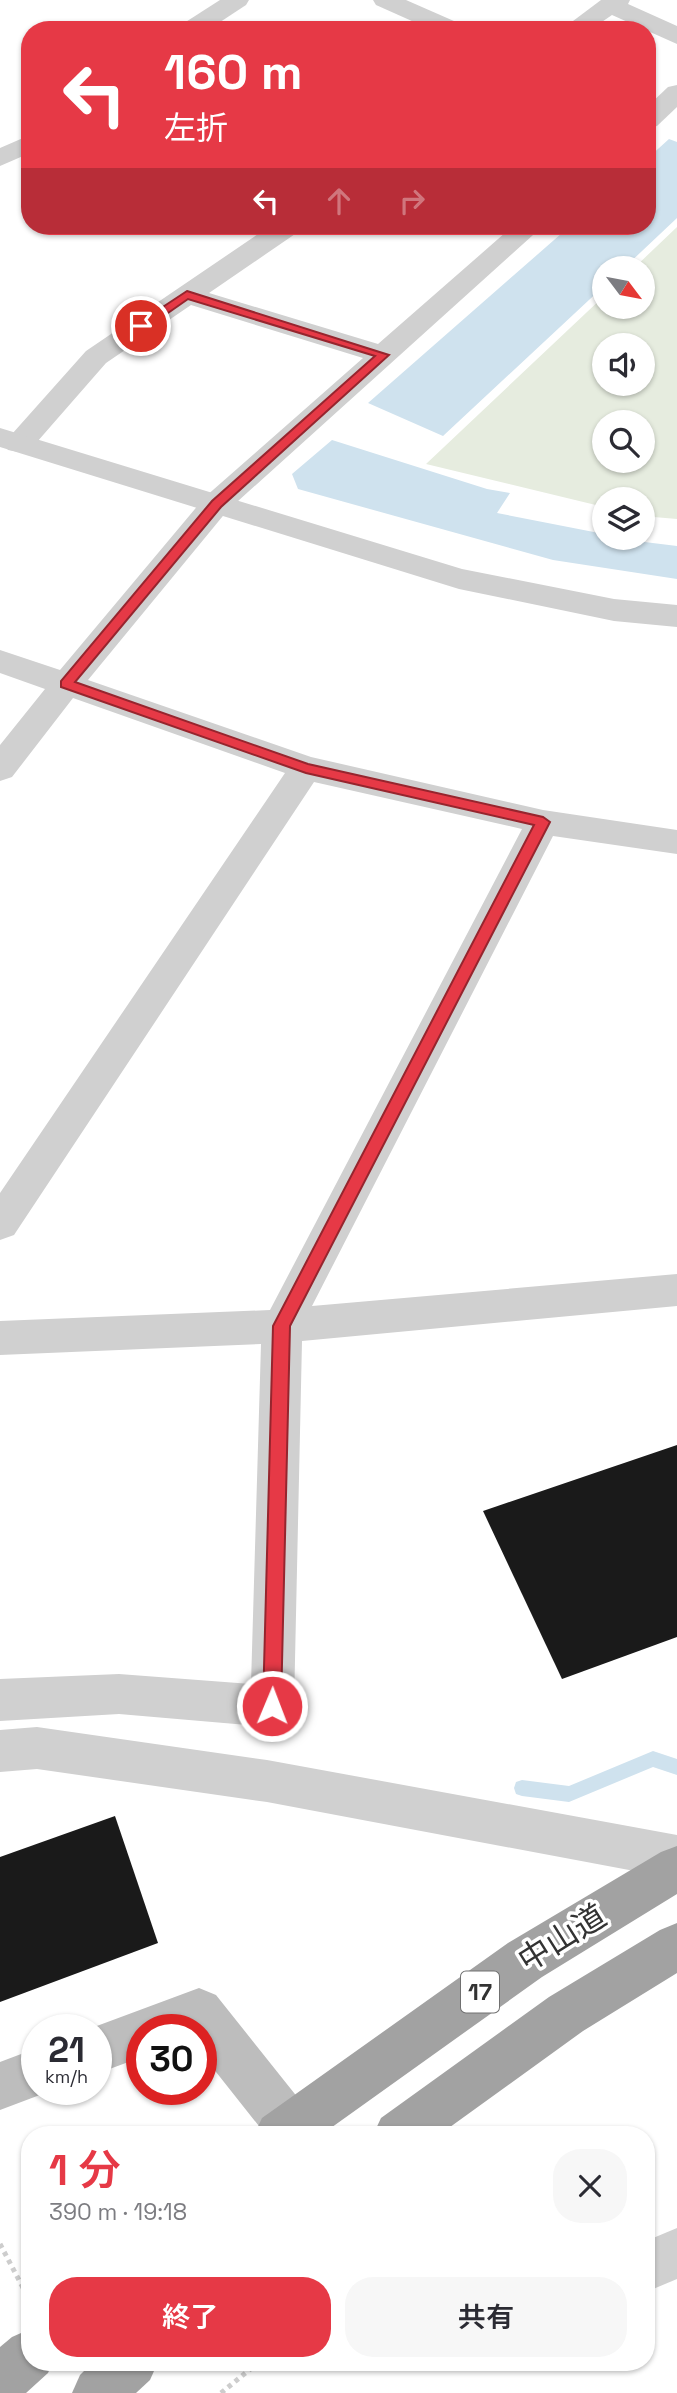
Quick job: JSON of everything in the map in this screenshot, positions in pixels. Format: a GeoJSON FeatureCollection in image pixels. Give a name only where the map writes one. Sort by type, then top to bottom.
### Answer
{"type":"FeatureCollection","features":[{"type":"Feature","properties":{"kind":"highway","name":"中山道"},"geometry":{"type":"LineString","coordinates":[[297,2126],[526,1960],[677,1868]]}},
{"type":"Feature","properties":{"kind":"highway"},"geometry":{"type":"LineString","coordinates":[[410,2126],[566,2014],[677,1946]]}},
{"type":"Feature","properties":{"kind":"highway"},"geometry":{"type":"LineString","coordinates":[[0,2381],[21,2363]]}},
{"type":"Feature","properties":{"kind":"highway"},"geometry":{"type":"LineString","coordinates":[[97,2393],[122,2371]]}},
{"type":"Feature","properties":{"kind":"main road"},"geometry":{"type":"LineString","coordinates":[[217,2036],[284,2126]]}},
{"type":"Feature","properties":{"kind":"main road"},"geometry":{"type":"LineString","coordinates":[[0,2086],[21,2078]]}},
{"type":"Feature","properties":{"kind":"street"},"geometry":{"type":"LineString","coordinates":[[204,21],[237,0]]}},
{"type":"Feature","properties":{"kind":"street"},"geometry":{"type":"LineString","coordinates":[[386,0],[434,21]]}},
{"type":"Feature","properties":{"kind":"street"},"geometry":{"type":"LineString","coordinates":[[586,21],[614,2],[649,21]]}},
{"type":"Feature","properties":{"kind":"street"},"geometry":{"type":"LineString","coordinates":[[411,21],[421,15]]}},
{"type":"Feature","properties":{"kind":"street"},"geometry":{"type":"LineString","coordinates":[[656,25],[677,36]]}},
{"type":"Feature","properties":{"kind":"street"},"geometry":{"type":"LineString","coordinates":[[656,113],[677,93]]}},
{"type":"Feature","properties":{"kind":"street"},"geometry":{"type":"LineString","coordinates":[[0,158],[21,148]]}},
{"type":"Feature","properties":{"kind":"street"},"geometry":{"type":"LineString","coordinates":[[275,235],[96,357],[9,440],[459,579],[614,610],[677,617]]}},
{"type":"Feature","properties":{"kind":"street"},"geometry":{"type":"LineString","coordinates":[[0,769],[66,684],[216,504],[518,235]]}},
{"type":"Feature","properties":{"kind":"street"},"geometry":{"type":"LineString","coordinates":[[187,295],[383,355]]}},
{"type":"Feature","properties":{"kind":"street"},"geometry":{"type":"LineString","coordinates":[[0,661],[306,768],[543,822],[677,842]]}},
{"type":"Feature","properties":{"kind":"street"},"geometry":{"type":"LineString","coordinates":[[0,1224],[306,768]]}},
{"type":"Feature","properties":{"kind":"street"},"geometry":{"type":"LineString","coordinates":[[0,1700],[119,1694],[272,1706],[282,1326],[543,822]]}},
{"type":"Feature","properties":{"kind":"street"},"geometry":{"type":"LineString","coordinates":[[0,1338],[282,1326],[677,1290]]}},
{"type":"Feature","properties":{"kind":"street"},"geometry":{"type":"LineString","coordinates":[[0,1751],[37,1748],[267,1781],[677,1857]]}},
{"type":"Feature","properties":{"kind":"street"},"geometry":{"type":"LineString","coordinates":[[655,2263],[677,2253]]}},
{"type":"Feature","properties":{"kind":"path"},"geometry":{"type":"LineString","coordinates":[[0,2244],[21,2284]]}},
{"type":"Feature","properties":{"kind":"path"},"geometry":{"type":"LineString","coordinates":[[221,2393],[247,2371]]}},
{"type":"Feature","properties":{"kind":"shaded area"},"geometry":{"type":"Polygon","coordinates":[[[677,227],[677,519],[655,517],[655,487],[592,487],[592,504],[426,464],[592,307],[592,319],[655,319],[655,256],[647,256],[677,227]]]}},
{"type":"Feature","properties":{"kind":"water"},"geometry":{"type":"Polygon","coordinates":[[[669,139],[677,142],[677,218],[637,256],[592,256],[592,297],[443,436],[368,403],[560,235],[656,235],[656,151],[669,139]]]}},
{"type":"Feature","properties":{"kind":"water"},"geometry":{"type":"Polygon","coordinates":[[[332,440],[487,489],[510,493],[497,513],[592,532],[592,550],[655,550],[655,543],[677,546],[677,579],[553,560],[298,489],[292,474],[332,440]]]}},
{"type":"Feature","properties":{"kind":"building"},"geometry":{"type":"Polygon","coordinates":[[[677,1445],[677,1637],[562,1679],[483,1511],[677,1445]]]}},
{"type":"Feature","properties":{"kind":"building"},"geometry":{"type":"Polygon","coordinates":[[[115,1816],[158,1943],[0,2002],[0,1857],[115,1816]]]}},
{"type":"Feature","properties":{"kind":"waterway"},"geometry":{"type":"LineString","coordinates":[[522,1788],[569,1794],[653,1759],[677,1767]]}},
{"type":"Feature","properties":{"kind":"route"},"geometry":{"type":"LineString","coordinates":[[141,326],[187,295],[383,355],[216,504],[66,684],[306,768],[543,822],[282,1326],[272,1706]]}}]}
